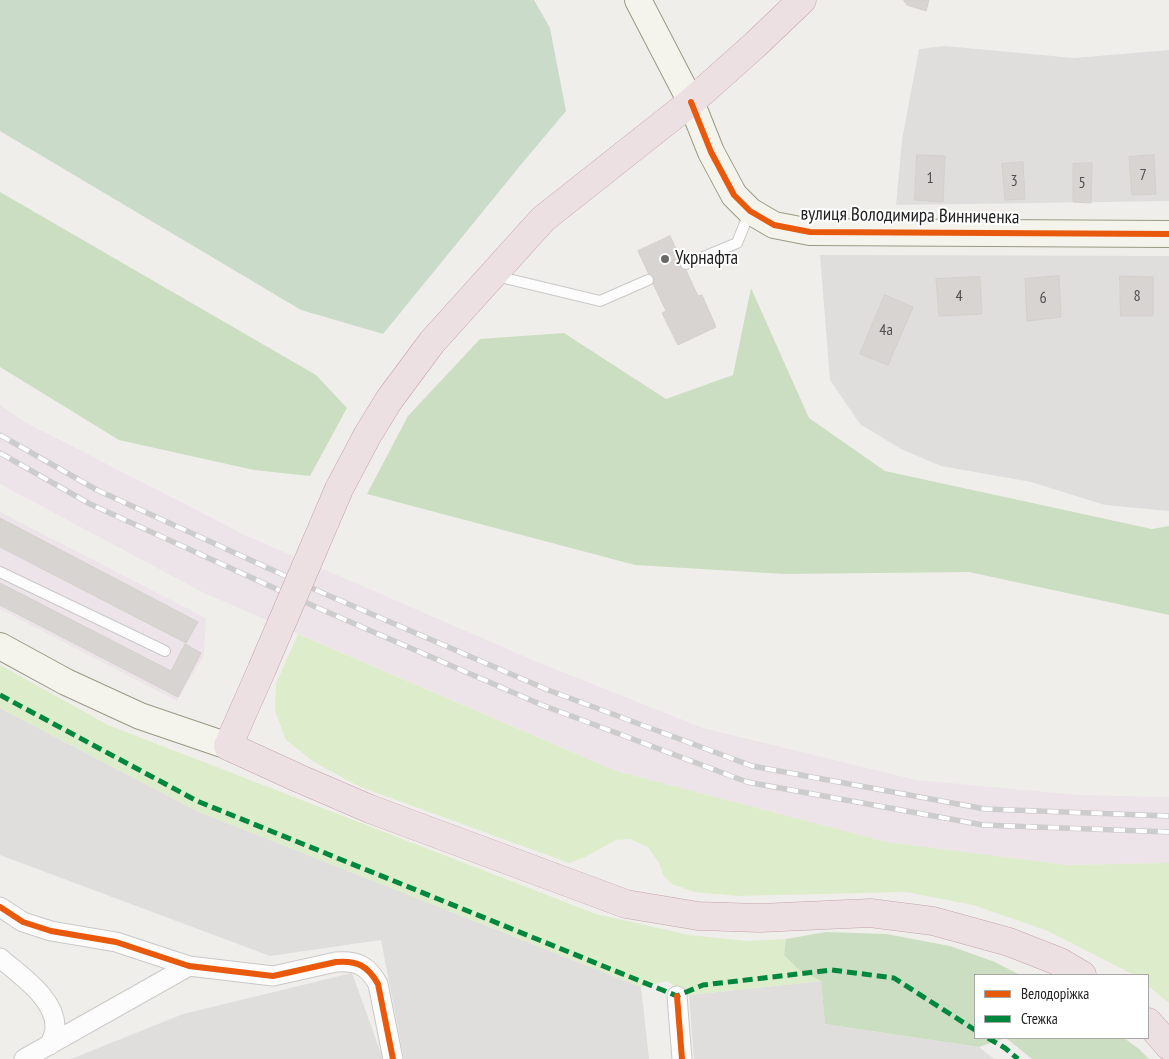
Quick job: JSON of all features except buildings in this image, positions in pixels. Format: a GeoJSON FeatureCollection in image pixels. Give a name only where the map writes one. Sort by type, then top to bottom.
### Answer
{"type":"FeatureCollection","features":[{"type":"Feature","properties":{"kind":"highway"},"geometry":{"type":"LineString","coordinates":[[802,0],[691,102],[543,219],[432,342],[389,400],[367,436],[339,489],[228,746],[370,809],[626,904],[698,916],[760,918],[870,913],[933,921],[1009,942],[1060,962],[1080,974]]}},
{"type":"Feature","properties":{"kind":"highway"},"geometry":{"type":"LineString","coordinates":[[1149,1023],[1169,1046]]}},
{"type":"Feature","properties":{"kind":"street","name":"вулиця Володимира Винниченка"},"geometry":{"type":"LineString","coordinates":[[638,0],[691,102],[711,152],[734,195],[750,211],[774,225],[810,232],[1169,234]]}},
{"type":"Feature","properties":{"kind":"street"},"geometry":{"type":"LineString","coordinates":[[0,646],[66,682],[140,716],[228,746]]}},
{"type":"Feature","properties":{"kind":"street"},"geometry":{"type":"LineString","coordinates":[[0,907],[23,922],[51,931],[116,942],[189,966],[273,976],[336,962],[347,961],[357,963],[366,968],[378,984],[393,1059]]}},
{"type":"Feature","properties":{"kind":"street"},"geometry":{"type":"LineString","coordinates":[[0,958],[41,994],[52,1009],[55,1032],[50,1045]]}},
{"type":"Feature","properties":{"kind":"street"},"geometry":{"type":"LineString","coordinates":[[24,1059],[189,966]]}},
{"type":"Feature","properties":{"kind":"street"},"geometry":{"type":"LineString","coordinates":[[677,996],[682,1059]]}},
{"type":"Feature","properties":{"kind":"lane"},"geometry":{"type":"LineString","coordinates":[[686,264],[737,243],[750,211]]}},
{"type":"Feature","properties":{"kind":"lane"},"geometry":{"type":"LineString","coordinates":[[493,276],[600,301],[648,280]]}},
{"type":"Feature","properties":{"kind":"lane"},"geometry":{"type":"LineString","coordinates":[[0,572],[165,651]]}},
{"type":"Feature","properties":{"kind":"shaded area"},"geometry":{"type":"Polygon","coordinates":[[[945,46],[1074,58],[1169,50],[1169,201],[896,205],[902,140],[919,49],[945,46]]]}},
{"type":"Feature","properties":{"kind":"shaded area"},"geometry":{"type":"Polygon","coordinates":[[[820,255],[1169,256],[1169,511],[1105,505],[1031,482],[941,466],[901,449],[860,424],[830,380],[820,255]]]}},
{"type":"Feature","properties":{"kind":"shaded area"},"geometry":{"type":"Polygon","coordinates":[[[0,405],[23,421],[245,535],[535,661],[703,728],[916,780],[1078,795],[1169,797],[1169,863],[1067,865],[887,842],[616,771],[204,593],[0,484],[0,405]]]}},
{"type":"Feature","properties":{"kind":"shaded area"},"geometry":{"type":"Polygon","coordinates":[[[0,512],[206,618],[204,655],[177,701],[0,609],[0,512]]]}},
{"type":"Feature","properties":{"kind":"shaded area"},"geometry":{"type":"Polygon","coordinates":[[[0,708],[197,811],[641,987],[649,1059],[404,1059],[381,940],[270,956],[0,855],[0,708]]]}},
{"type":"Feature","properties":{"kind":"shaded area"},"geometry":{"type":"Polygon","coordinates":[[[352,973],[383,1059],[71,1059],[183,1014],[352,973]]]}},
{"type":"Feature","properties":{"kind":"shaded area"},"geometry":{"type":"Polygon","coordinates":[[[821,981],[825,1024],[979,1047],[994,1059],[694,1059],[689,995],[821,981]]]}},
{"type":"Feature","properties":{"kind":"green space"},"geometry":{"type":"Polygon","coordinates":[[[0,0],[534,0],[550,28],[566,111],[383,334],[301,310],[0,131],[0,0]]]}},
{"type":"Feature","properties":{"kind":"green space"},"geometry":{"type":"Polygon","coordinates":[[[0,192],[316,375],[347,408],[310,476],[254,470],[119,440],[0,367],[0,192]]]}},
{"type":"Feature","properties":{"kind":"green space"},"geometry":{"type":"Polygon","coordinates":[[[751,288],[809,418],[885,471],[1152,529],[1169,526],[1169,615],[969,572],[785,574],[635,565],[367,494],[408,416],[480,339],[564,333],[666,399],[733,375],[751,288]]]}},
{"type":"Feature","properties":{"kind":"green space"},"geometry":{"type":"Polygon","coordinates":[[[298,634],[616,771],[887,842],[1067,865],[1169,863],[1169,1003],[1149,987],[1149,974],[1132,974],[1048,931],[973,905],[906,892],[738,896],[694,892],[672,884],[663,875],[659,863],[648,847],[630,839],[616,840],[585,857],[569,863],[358,786],[314,762],[286,740],[275,711],[276,684],[298,634]]]}},
{"type":"Feature","properties":{"kind":"green space"},"geometry":{"type":"Polygon","coordinates":[[[0,665],[108,725],[596,914],[689,935],[747,941],[786,939],[784,955],[799,970],[821,981],[689,995],[667,981],[641,987],[197,811],[0,708],[0,665]]]}},
{"type":"Feature","properties":{"kind":"green space"},"geometry":{"type":"Polygon","coordinates":[[[826,932],[886,934],[950,946],[995,962],[1018,974],[974,974],[974,1039],[1002,1039],[979,1047],[825,1024],[821,981],[799,970],[784,955],[786,939],[826,932]]]}},
{"type":"Feature","properties":{"kind":"green space"},"geometry":{"type":"Polygon","coordinates":[[[1007,1039],[1125,1039],[1149,1059],[1032,1059],[1007,1039]]]}},
{"type":"Feature","properties":{"kind":"railway"},"geometry":{"type":"LineString","coordinates":[[0,435],[97,490],[325,594],[548,690],[752,766],[985,809],[1169,816]]}},
{"type":"Feature","properties":{"kind":"railway"},"geometry":{"type":"LineString","coordinates":[[0,453],[90,504],[318,608],[542,705],[747,782],[983,825],[1169,832]]}},
{"type":"Feature","properties":{"kind":"marked path"},"geometry":{"type":"LineString","coordinates":[[0,695],[197,801],[677,996],[703,985],[832,970],[894,978],[974,1029]]}},
{"type":"Feature","properties":{"kind":"marked path"},"geometry":{"type":"LineString","coordinates":[[990,1039],[1018,1059]]}},
{"type":"Feature","properties":{"kind":"cycle path"},"geometry":{"type":"LineString","coordinates":[[691,102],[711,152],[734,195],[750,211],[774,225],[810,232],[1169,234]]}},
{"type":"Feature","properties":{"kind":"cycle path"},"geometry":{"type":"LineString","coordinates":[[0,907],[23,922],[51,931],[116,942],[189,966],[273,976],[336,962],[356,963],[366,969],[378,984],[393,1059]]}},
{"type":"Feature","properties":{"kind":"cycle path"},"geometry":{"type":"LineString","coordinates":[[677,996],[682,1059]]}},
{"type":"Feature","properties":{"kind":"place","name":"Укрнафта"},"geometry":{"type":"Point","coordinates":[665,259]}}]}
